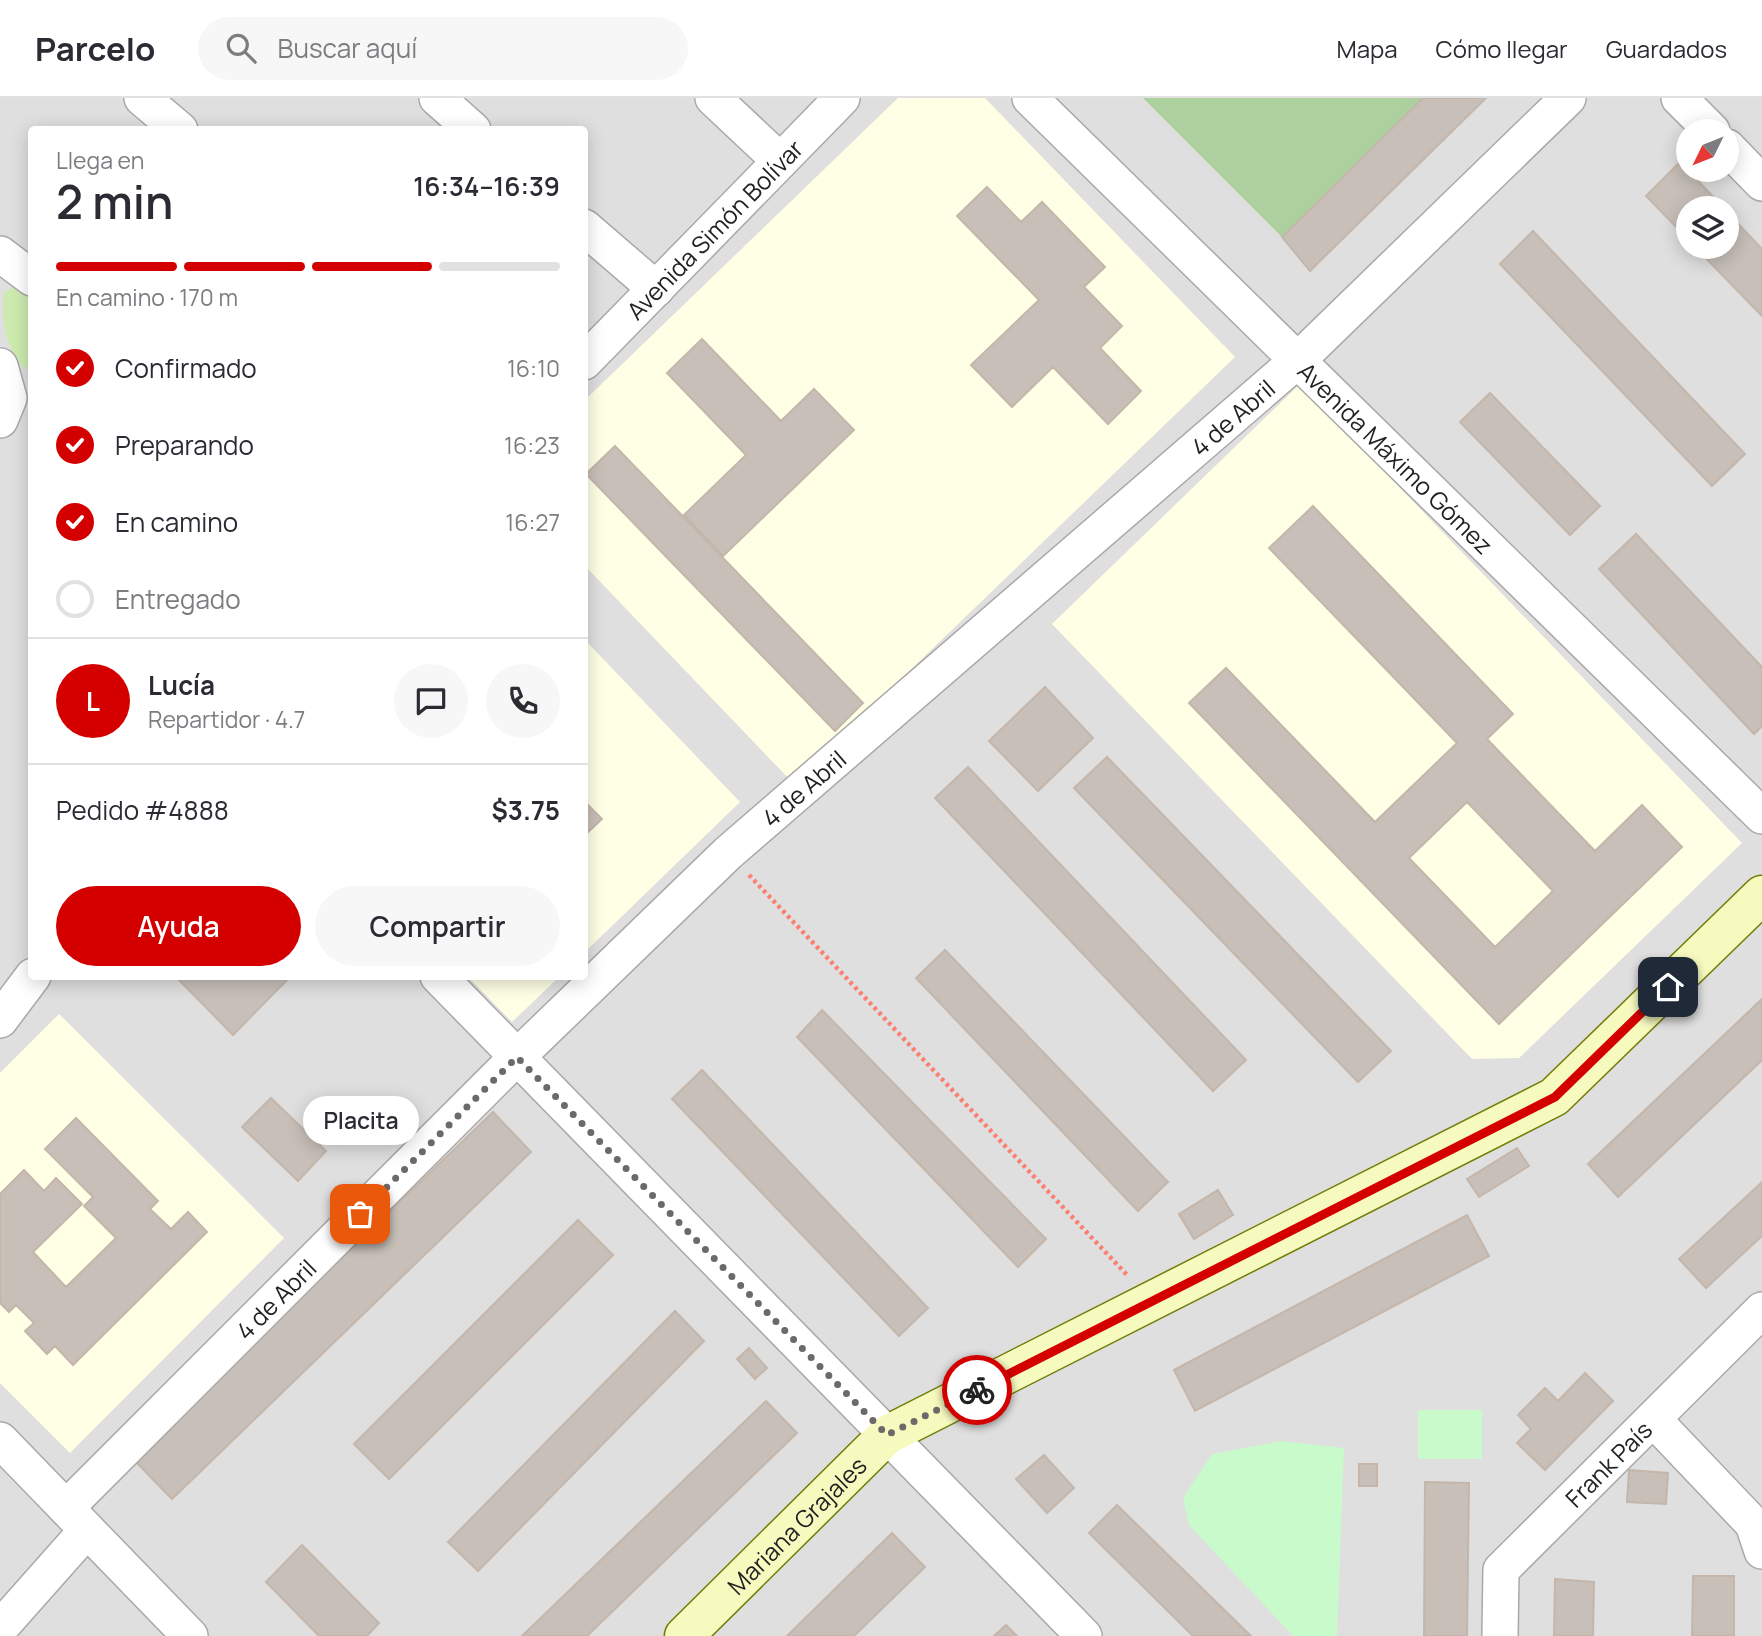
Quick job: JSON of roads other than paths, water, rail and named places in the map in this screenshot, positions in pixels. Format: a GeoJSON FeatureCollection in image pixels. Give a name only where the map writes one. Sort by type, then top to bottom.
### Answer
{"type":"FeatureCollection","features":[{"type":"Feature","properties":{"kind":"street"},"geometry":{"type":"LineString","coordinates":[[142,98],[175,126]]}},
{"type":"Feature","properties":{"kind":"street"},"geometry":{"type":"LineString","coordinates":[[437,98],[468,126]]}},
{"type":"Feature","properties":{"kind":"street"},"geometry":{"type":"LineString","coordinates":[[713,98],[780,161]]}},
{"type":"Feature","properties":{"kind":"street","name":"Avenida Simón Bolívar"},"geometry":{"type":"LineString","coordinates":[[588,358],[842,98]]}},
{"type":"Feature","properties":{"kind":"street","name":"Avenida Máximo Gómez"},"geometry":{"type":"LineString","coordinates":[[1030,98],[1762,816]]}},
{"type":"Feature","properties":{"kind":"street","name":"4 de Abril"},"geometry":{"type":"LineString","coordinates":[[0,1628],[77,1519],[517,1057],[728,853],[1298,360],[1568,98]]}},
{"type":"Feature","properties":{"kind":"street"},"geometry":{"type":"LineString","coordinates":[[1679,98],[1700,119]]}},
{"type":"Feature","properties":{"kind":"street"},"geometry":{"type":"LineString","coordinates":[[1740,160],[1762,183]]}},
{"type":"Feature","properties":{"kind":"street"},"geometry":{"type":"LineString","coordinates":[[588,230],[656,289]]}},
{"type":"Feature","properties":{"kind":"street"},"geometry":{"type":"LineString","coordinates":[[1,258],[28,275]]}},
{"type":"Feature","properties":{"kind":"street","name":"Mariana Grajales"},"geometry":{"type":"LineString","coordinates":[[684,1636],[887,1435],[1555,1097],[1762,895]]}},
{"type":"Feature","properties":{"kind":"street"},"geometry":{"type":"LineString","coordinates":[[0,1020],[30,980]]}},
{"type":"Feature","properties":{"kind":"street"},"geometry":{"type":"LineString","coordinates":[[442,980],[1084,1636]]}},
{"type":"Feature","properties":{"kind":"street","name":"Frank País"},"geometry":{"type":"LineString","coordinates":[[1500,1636],[1502,1570],[1762,1310]]}},
{"type":"Feature","properties":{"kind":"street"},"geometry":{"type":"LineString","coordinates":[[1653,1419],[1753,1524],[1762,1551]]}},
{"type":"Feature","properties":{"kind":"street"},"geometry":{"type":"LineString","coordinates":[[0,1440],[190,1636]]}},
{"type":"Feature","properties":{"kind":"place","name":"Placita"},"geometry":{"type":"Point","coordinates":[360,1214]}}]}
